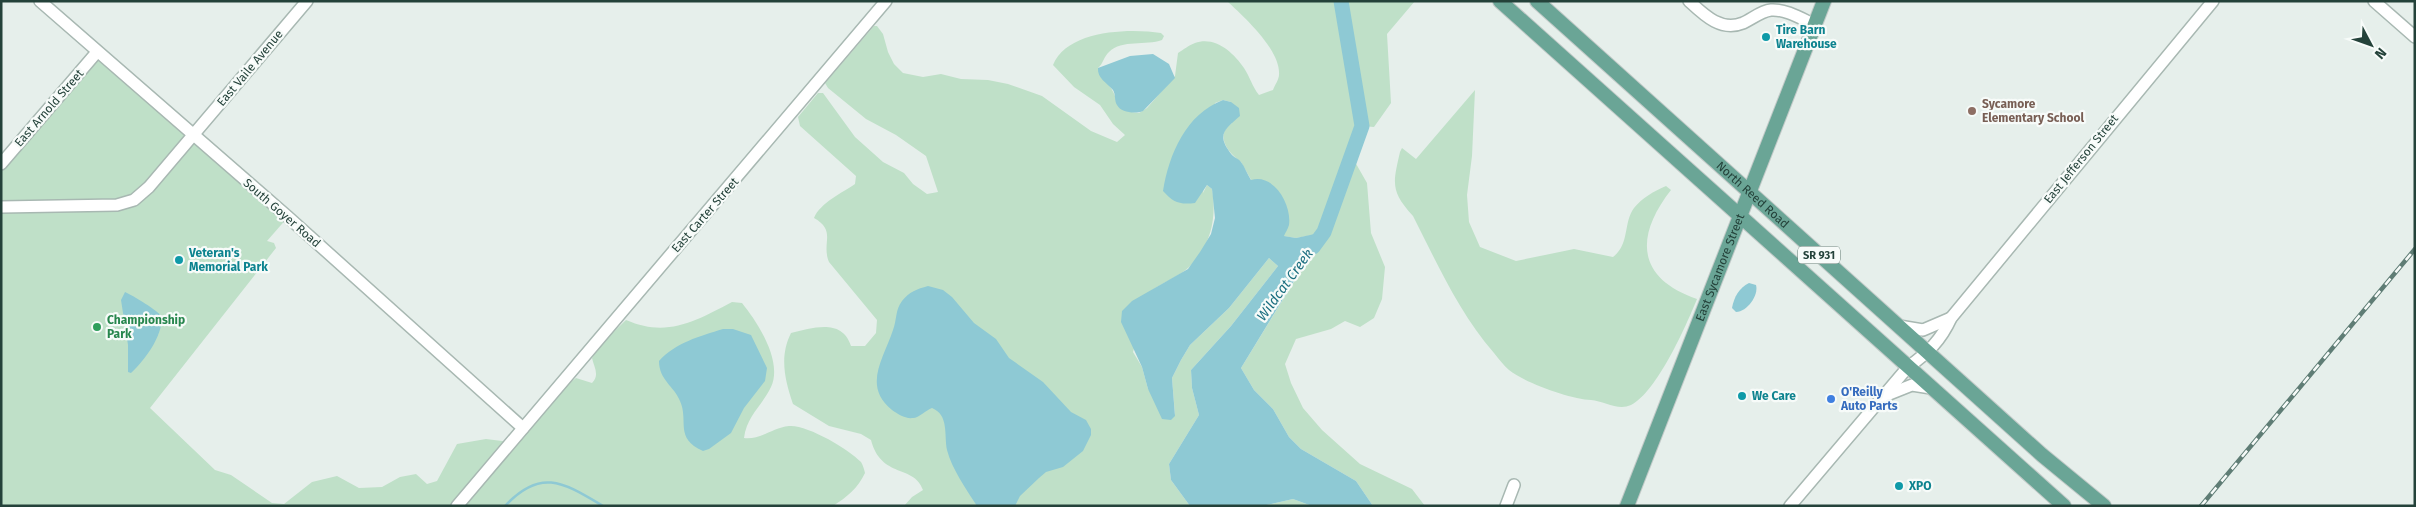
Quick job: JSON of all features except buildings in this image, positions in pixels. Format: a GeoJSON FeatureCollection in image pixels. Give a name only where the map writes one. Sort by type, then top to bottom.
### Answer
{"type":"FeatureCollection","features":[{"type":"Feature","properties":{"kind":"main road","name":"North Reed Road"},"geometry":{"type":"LineString","coordinates":[[1537,1],[2042,455],[2104,506]]}},
{"type":"Feature","properties":{"kind":"main road","name":"East Sycamore Street"},"geometry":{"type":"LineString","coordinates":[[1627,506],[1824,1]]}},
{"type":"Feature","properties":{"kind":"main road","name":"North Reed Road"},"geometry":{"type":"LineString","coordinates":[[1504,4],[2064,506]]}},
{"type":"Feature","properties":{"kind":"street","name":"South Goyer Road"},"geometry":{"type":"LineString","coordinates":[[40,1],[523,428]]}},
{"type":"Feature","properties":{"kind":"street","name":"East Vaile Avenue"},"geometry":{"type":"LineString","coordinates":[[1,207],[99,206],[124,204],[134,200],[149,187],[307,1]]}},
{"type":"Feature","properties":{"kind":"street","name":"East Carter Street"},"geometry":{"type":"LineString","coordinates":[[457,506],[886,1]]}},
{"type":"Feature","properties":{"kind":"street"},"geometry":{"type":"LineString","coordinates":[[1690,1],[1710,19],[1725,25],[1741,24],[1771,10],[1791,14],[1815,25]]}},
{"type":"Feature","properties":{"kind":"street","name":"East Jefferson Street"},"geometry":{"type":"LineString","coordinates":[[1790,506],[1908,368],[1928,353],[1942,336],[1951,318],[2213,1]]}},
{"type":"Feature","properties":{"kind":"street"},"geometry":{"type":"LineString","coordinates":[[2381,3],[2415,37]]}},
{"type":"Feature","properties":{"kind":"street","name":"East Arnold Street"},"geometry":{"type":"LineString","coordinates":[[1,164],[97,52]]}},
{"type":"Feature","properties":{"kind":"street","name":"East Jefferson Street"},"geometry":{"type":"LineString","coordinates":[[1898,325],[1923,330],[1951,318]]}},
{"type":"Feature","properties":{"kind":"street","name":"East Jefferson Street"},"geometry":{"type":"LineString","coordinates":[[1881,398],[1905,386],[1912,385],[1931,388]]}},
{"type":"Feature","properties":{"kind":"street"},"geometry":{"type":"LineString","coordinates":[[1506,506],[1514,485]]}},
{"type":"Feature","properties":{"kind":"green space"},"geometry":{"type":"Polygon","coordinates":[[[1227,1],[1415,1],[1387,34],[1391,103],[1374,127],[1362,126],[1351,155],[1367,183],[1371,233],[1385,267],[1382,299],[1374,318],[1360,327],[1345,321],[1331,329],[1296,339],[1285,364],[1291,383],[1303,408],[1322,430],[1360,464],[1412,489],[1425,506],[1373,506],[1356,481],[1301,449],[1289,437],[1273,409],[1254,390],[1241,368],[1324,233],[1296,238],[1283,236],[1241,162],[1225,144],[1224,133],[1232,123],[1231,102],[1223,100],[1215,103],[1203,193],[1207,185],[1212,189],[1214,211],[1207,241],[1196,260],[1188,268],[1151,291],[1133,352],[1142,367],[1148,389],[1175,415],[1172,378],[1190,345],[1229,308],[1269,258],[1278,266],[1231,326],[1191,370],[1192,388],[1199,415],[1169,464],[1171,480],[1190,506],[904,506],[912,497],[923,490],[919,482],[882,461],[871,440],[861,434],[829,426],[793,404],[788,386],[784,360],[787,342],[791,333],[808,329],[834,328],[841,331],[847,337],[851,346],[865,346],[876,333],[877,320],[829,262],[827,255],[827,233],[821,223],[814,218],[826,203],[855,184],[856,176],[800,126],[798,117],[818,93],[823,93],[855,137],[883,162],[904,173],[913,184],[927,194],[938,192],[926,156],[896,135],[866,119],[828,88],[825,83],[874,26],[877,26],[883,34],[888,52],[894,64],[903,73],[923,77],[941,74],[961,79],[988,80],[1008,84],[1042,96],[1091,131],[1117,142],[1125,135],[1113,124],[1100,105],[1074,87],[1053,65],[1060,53],[1085,38],[1100,34],[1133,31],[1161,33],[1164,36],[1162,40],[1156,42],[1127,44],[1114,48],[1107,54],[1098,68],[1114,93],[1116,101],[1131,112],[1139,113],[1147,108],[1175,76],[1178,53],[1202,41],[1223,47],[1235,56],[1259,95],[1273,90],[1279,75],[1274,55],[1260,35],[1227,1]]]}},
{"type":"Feature","properties":{"kind":"green space","name":"Championship Park"},"geometry":{"type":"Polygon","coordinates":[[[97,52],[288,217],[267,241],[274,243],[276,248],[150,408],[215,470],[231,475],[272,503],[284,504],[312,482],[337,476],[359,488],[382,487],[400,477],[416,474],[427,484],[437,481],[457,444],[486,439],[511,442],[457,506],[1,506],[1,164],[97,52]]]}},
{"type":"Feature","properties":{"kind":"green space"},"geometry":{"type":"Polygon","coordinates":[[[1475,90],[1472,156],[1467,195],[1469,222],[1480,247],[1516,261],[1574,249],[1613,257],[1622,246],[1628,220],[1637,204],[1666,186],[1671,190],[1651,223],[1647,239],[1648,254],[1652,267],[1662,280],[1677,290],[1697,299],[1670,357],[1651,387],[1631,405],[1621,407],[1560,393],[1526,380],[1507,368],[1481,338],[1459,304],[1413,216],[1400,200],[1395,186],[1395,179],[1402,148],[1416,159],[1475,90]]]}},
{"type":"Feature","properties":{"kind":"green space"},"geometry":{"type":"Polygon","coordinates":[[[732,302],[742,303],[755,321],[767,343],[774,366],[774,377],[771,387],[751,417],[744,438],[755,437],[783,427],[796,426],[816,433],[837,444],[861,462],[865,473],[852,492],[843,499],[833,506],[464,506],[566,386],[576,378],[592,383],[596,374],[592,358],[603,342],[626,320],[655,327],[681,325],[732,302]]]}},
{"type":"Feature","properties":{"kind":"green space"},"geometry":{"type":"Polygon","coordinates":[[[1293,499],[1312,506],[1262,506],[1293,499]]]}},
{"type":"Feature","properties":{"kind":"water"},"geometry":{"type":"Polygon","coordinates":[[[1153,54],[1169,64],[1175,78],[1143,111],[1133,113],[1122,110],[1116,103],[1113,90],[1099,75],[1098,68],[1130,56],[1153,54]]]}},
{"type":"Feature","properties":{"kind":"water"},"geometry":{"type":"Polygon","coordinates":[[[1223,100],[1231,102],[1239,108],[1240,116],[1226,129],[1223,138],[1224,142],[1232,155],[1242,164],[1251,180],[1267,181],[1280,192],[1288,209],[1289,217],[1289,225],[1284,236],[1296,238],[1324,232],[1241,368],[1254,390],[1273,409],[1289,437],[1301,449],[1356,481],[1373,506],[1312,506],[1293,499],[1262,506],[1190,506],[1171,480],[1169,464],[1199,415],[1192,388],[1191,370],[1231,326],[1278,266],[1269,258],[1229,308],[1190,345],[1172,378],[1175,416],[1171,420],[1162,419],[1148,389],[1142,367],[1121,322],[1122,311],[1132,301],[1188,269],[1211,234],[1215,218],[1212,189],[1207,185],[1195,203],[1189,204],[1177,202],[1163,191],[1170,163],[1181,137],[1199,115],[1210,106],[1223,100]]]}},
{"type":"Feature","properties":{"kind":"water"},"geometry":{"type":"Polygon","coordinates":[[[1749,283],[1756,285],[1754,298],[1748,306],[1736,312],[1732,308],[1736,297],[1742,287],[1749,283]]]}},
{"type":"Feature","properties":{"kind":"water"},"geometry":{"type":"Polygon","coordinates":[[[928,286],[943,290],[952,297],[974,323],[996,339],[1009,358],[1043,382],[1071,412],[1086,420],[1091,429],[1091,435],[1083,451],[1063,467],[1046,472],[1020,496],[1015,506],[977,506],[949,457],[945,426],[941,415],[932,408],[915,418],[904,417],[892,410],[883,401],[878,391],[878,372],[900,304],[910,293],[928,286]]]}},
{"type":"Feature","properties":{"kind":"water"},"geometry":{"type":"Polygon","coordinates":[[[125,292],[151,307],[162,317],[159,332],[152,348],[131,373],[128,372],[128,345],[121,300],[125,292]]]}},
{"type":"Feature","properties":{"kind":"water"},"geometry":{"type":"Polygon","coordinates":[[[723,329],[733,329],[751,335],[767,368],[765,381],[744,408],[731,433],[709,449],[703,451],[688,441],[685,435],[680,401],[661,373],[659,361],[680,345],[697,337],[723,329]]]}},
{"type":"Feature","properties":{"kind":"waterway","name":"Wildcat Creek"},"geometry":{"type":"LineString","coordinates":[[1313,247],[1324,232],[1362,126],[1341,1]]}},
{"type":"Feature","properties":{"kind":"waterway"},"geometry":{"type":"LineString","coordinates":[[505,506],[530,486],[542,483],[564,486],[603,506]]}},
{"type":"Feature","properties":{"kind":"railway"},"geometry":{"type":"LineString","coordinates":[[2201,506],[2415,249]]}},
{"type":"Feature","properties":{"kind":"place","name":"Tire Barn Warehouse"},"geometry":{"type":"Point","coordinates":[1766,37]}},
{"type":"Feature","properties":{"kind":"place","name":"Sycamore Elementary School"},"geometry":{"type":"Point","coordinates":[1972,111]}},
{"type":"Feature","properties":{"kind":"place","name":"Veteran's Memorial Park"},"geometry":{"type":"Point","coordinates":[179,260]}},
{"type":"Feature","properties":{"kind":"place","name":"Championship Park"},"geometry":{"type":"Point","coordinates":[97,327]}},
{"type":"Feature","properties":{"kind":"place","name":"We Care"},"geometry":{"type":"Point","coordinates":[1742,396]}},
{"type":"Feature","properties":{"kind":"place","name":"O'Reilly Auto Parts"},"geometry":{"type":"Point","coordinates":[1831,399]}},
{"type":"Feature","properties":{"kind":"place","name":"XPO"},"geometry":{"type":"Point","coordinates":[1899,486]}}]}
